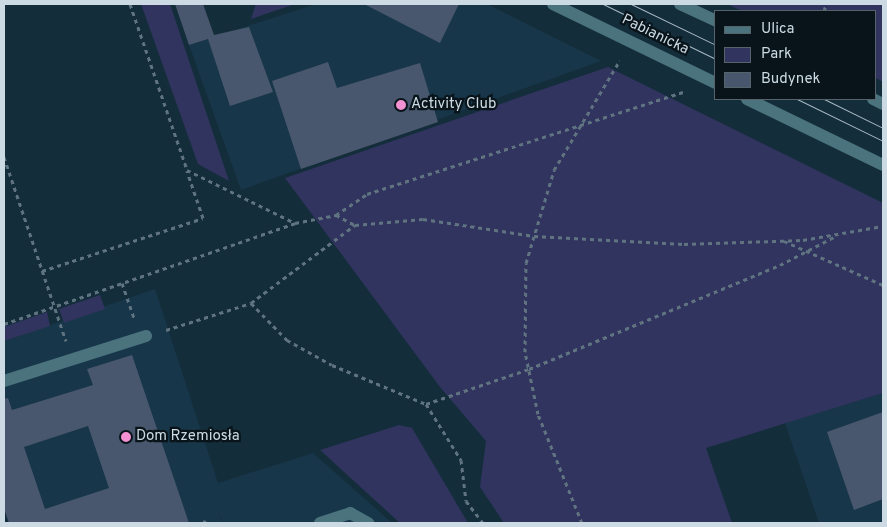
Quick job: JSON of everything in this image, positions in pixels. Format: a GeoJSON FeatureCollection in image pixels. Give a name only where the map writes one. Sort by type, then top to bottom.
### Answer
{"type":"FeatureCollection","features":[{"type":"Feature","properties":{"kind":"street","name":"Pabianicka"},"geometry":{"type":"LineString","coordinates":[[553,4],[714,82]]}},
{"type":"Feature","properties":{"kind":"street"},"geometry":{"type":"LineString","coordinates":[[680,4],[714,20]]}},
{"type":"Feature","properties":{"kind":"street"},"geometry":{"type":"LineString","coordinates":[[749,100],[883,165]]}},
{"type":"Feature","properties":{"kind":"street"},"geometry":{"type":"LineString","coordinates":[[4,381],[146,336]]}},
{"type":"Feature","properties":{"kind":"street"},"geometry":{"type":"LineString","coordinates":[[320,523],[350,514],[368,523]]}},
{"type":"Feature","properties":{"kind":"path"},"geometry":{"type":"LineString","coordinates":[[42,271],[203,218],[130,4]]}},
{"type":"Feature","properties":{"kind":"path"},"geometry":{"type":"LineString","coordinates":[[582,523],[538,414],[529,370],[526,263],[554,170],[577,128],[620,59]]}},
{"type":"Feature","properties":{"kind":"path"},"geometry":{"type":"LineString","coordinates":[[4,324],[295,223],[336,214],[367,194],[577,128],[685,91]]}},
{"type":"Feature","properties":{"kind":"path"},"geometry":{"type":"LineString","coordinates":[[4,157],[60,324]]}},
{"type":"Feature","properties":{"kind":"path"},"geometry":{"type":"LineString","coordinates":[[187,170],[295,223]]}},
{"type":"Feature","properties":{"kind":"path"},"geometry":{"type":"LineString","coordinates":[[336,214],[355,226]]}},
{"type":"Feature","properties":{"kind":"path"},"geometry":{"type":"LineString","coordinates":[[146,336],[251,303],[355,226],[423,219],[534,236],[684,244],[784,241],[883,226]]}},
{"type":"Feature","properties":{"kind":"path"},"geometry":{"type":"LineString","coordinates":[[426,404],[529,370],[804,252],[841,233]]}},
{"type":"Feature","properties":{"kind":"path"},"geometry":{"type":"LineString","coordinates":[[784,241],[804,252],[883,286]]}},
{"type":"Feature","properties":{"kind":"path"},"geometry":{"type":"LineString","coordinates":[[122,283],[128,302]]}},
{"type":"Feature","properties":{"kind":"path"},"geometry":{"type":"LineString","coordinates":[[251,303],[295,344],[332,365],[426,404],[461,460],[466,501],[483,523]]}},
{"type":"Feature","properties":{"kind":"shaded area"},"geometry":{"type":"Polygon","coordinates":[[[316,4],[487,4],[601,61],[241,190],[189,45],[316,4]]]}},
{"type":"Feature","properties":{"kind":"shaded area"},"geometry":{"type":"Polygon","coordinates":[[[155,289],[218,483],[313,453],[392,523],[223,523],[219,513],[222,523],[8,523],[4,509],[4,341],[155,289]]]}},
{"type":"Feature","properties":{"kind":"shaded area"},"geometry":{"type":"Polygon","coordinates":[[[883,393],[883,523],[819,523],[785,423],[883,393]]]}},
{"type":"Feature","properties":{"kind":"green space"},"geometry":{"type":"Polygon","coordinates":[[[141,4],[170,4],[229,181],[198,164],[141,4]]]}},
{"type":"Feature","properties":{"kind":"green space"},"geometry":{"type":"Polygon","coordinates":[[[256,4],[295,4],[251,19],[256,4]]]}},
{"type":"Feature","properties":{"kind":"green space"},"geometry":{"type":"Polygon","coordinates":[[[727,4],[883,4],[883,82],[877,79],[877,10],[740,10],[727,4]]]}},
{"type":"Feature","properties":{"kind":"green space"},"geometry":{"type":"Polygon","coordinates":[[[608,67],[883,203],[883,393],[706,448],[732,523],[504,523],[480,487],[486,441],[440,387],[285,178],[608,67]]]}},
{"type":"Feature","properties":{"kind":"green space"},"geometry":{"type":"Polygon","coordinates":[[[100,295],[105,309],[64,323],[59,309],[100,295]]]}},
{"type":"Feature","properties":{"kind":"green space"},"geometry":{"type":"Polygon","coordinates":[[[47,312],[50,326],[4,341],[4,327],[47,312]]]}},
{"type":"Feature","properties":{"kind":"green space"},"geometry":{"type":"Polygon","coordinates":[[[399,425],[412,428],[468,523],[400,523],[320,450],[399,425]]]}},
{"type":"Feature","properties":{"kind":"building"},"geometry":{"type":"Polygon","coordinates":[[[175,4],[203,4],[214,35],[249,27],[273,92],[230,106],[208,39],[189,45],[175,4]]]}},
{"type":"Feature","properties":{"kind":"building"},"geometry":{"type":"Polygon","coordinates":[[[364,4],[459,4],[440,43],[364,4]]]}},
{"type":"Feature","properties":{"kind":"building"},"geometry":{"type":"Polygon","coordinates":[[[328,62],[337,88],[420,63],[438,122],[301,169],[272,81],[328,62]]]}},
{"type":"Feature","properties":{"kind":"building","name":"Dom Rzemiosła"},"geometry":{"type":"Polygon","coordinates":[[[132,355],[189,523],[9,523],[4,508],[4,399],[8,398],[12,410],[93,385],[87,369],[132,355]],[[88,426],[24,447],[45,509],[109,488],[88,426]]]}},
{"type":"Feature","properties":{"kind":"building"},"geometry":{"type":"Polygon","coordinates":[[[883,412],[883,499],[854,510],[827,432],[883,412]]]}},
{"type":"Feature","properties":{"kind":"tram line"},"geometry":{"type":"LineString","coordinates":[[603,4],[714,58]]}},
{"type":"Feature","properties":{"kind":"tram line"},"geometry":{"type":"LineString","coordinates":[[631,4],[714,44]]}},
{"type":"Feature","properties":{"kind":"tram line"},"geometry":{"type":"LineString","coordinates":[[799,100],[883,141]]}},
{"type":"Feature","properties":{"kind":"tram line"},"geometry":{"type":"LineString","coordinates":[[826,100],[883,128]]}},
{"type":"Feature","properties":{"kind":"place","name":"Activity Club"},"geometry":{"type":"Point","coordinates":[401,105]}},
{"type":"Feature","properties":{"kind":"place","name":"Dom Rzemiosła"},"geometry":{"type":"Point","coordinates":[126,437]}}]}
